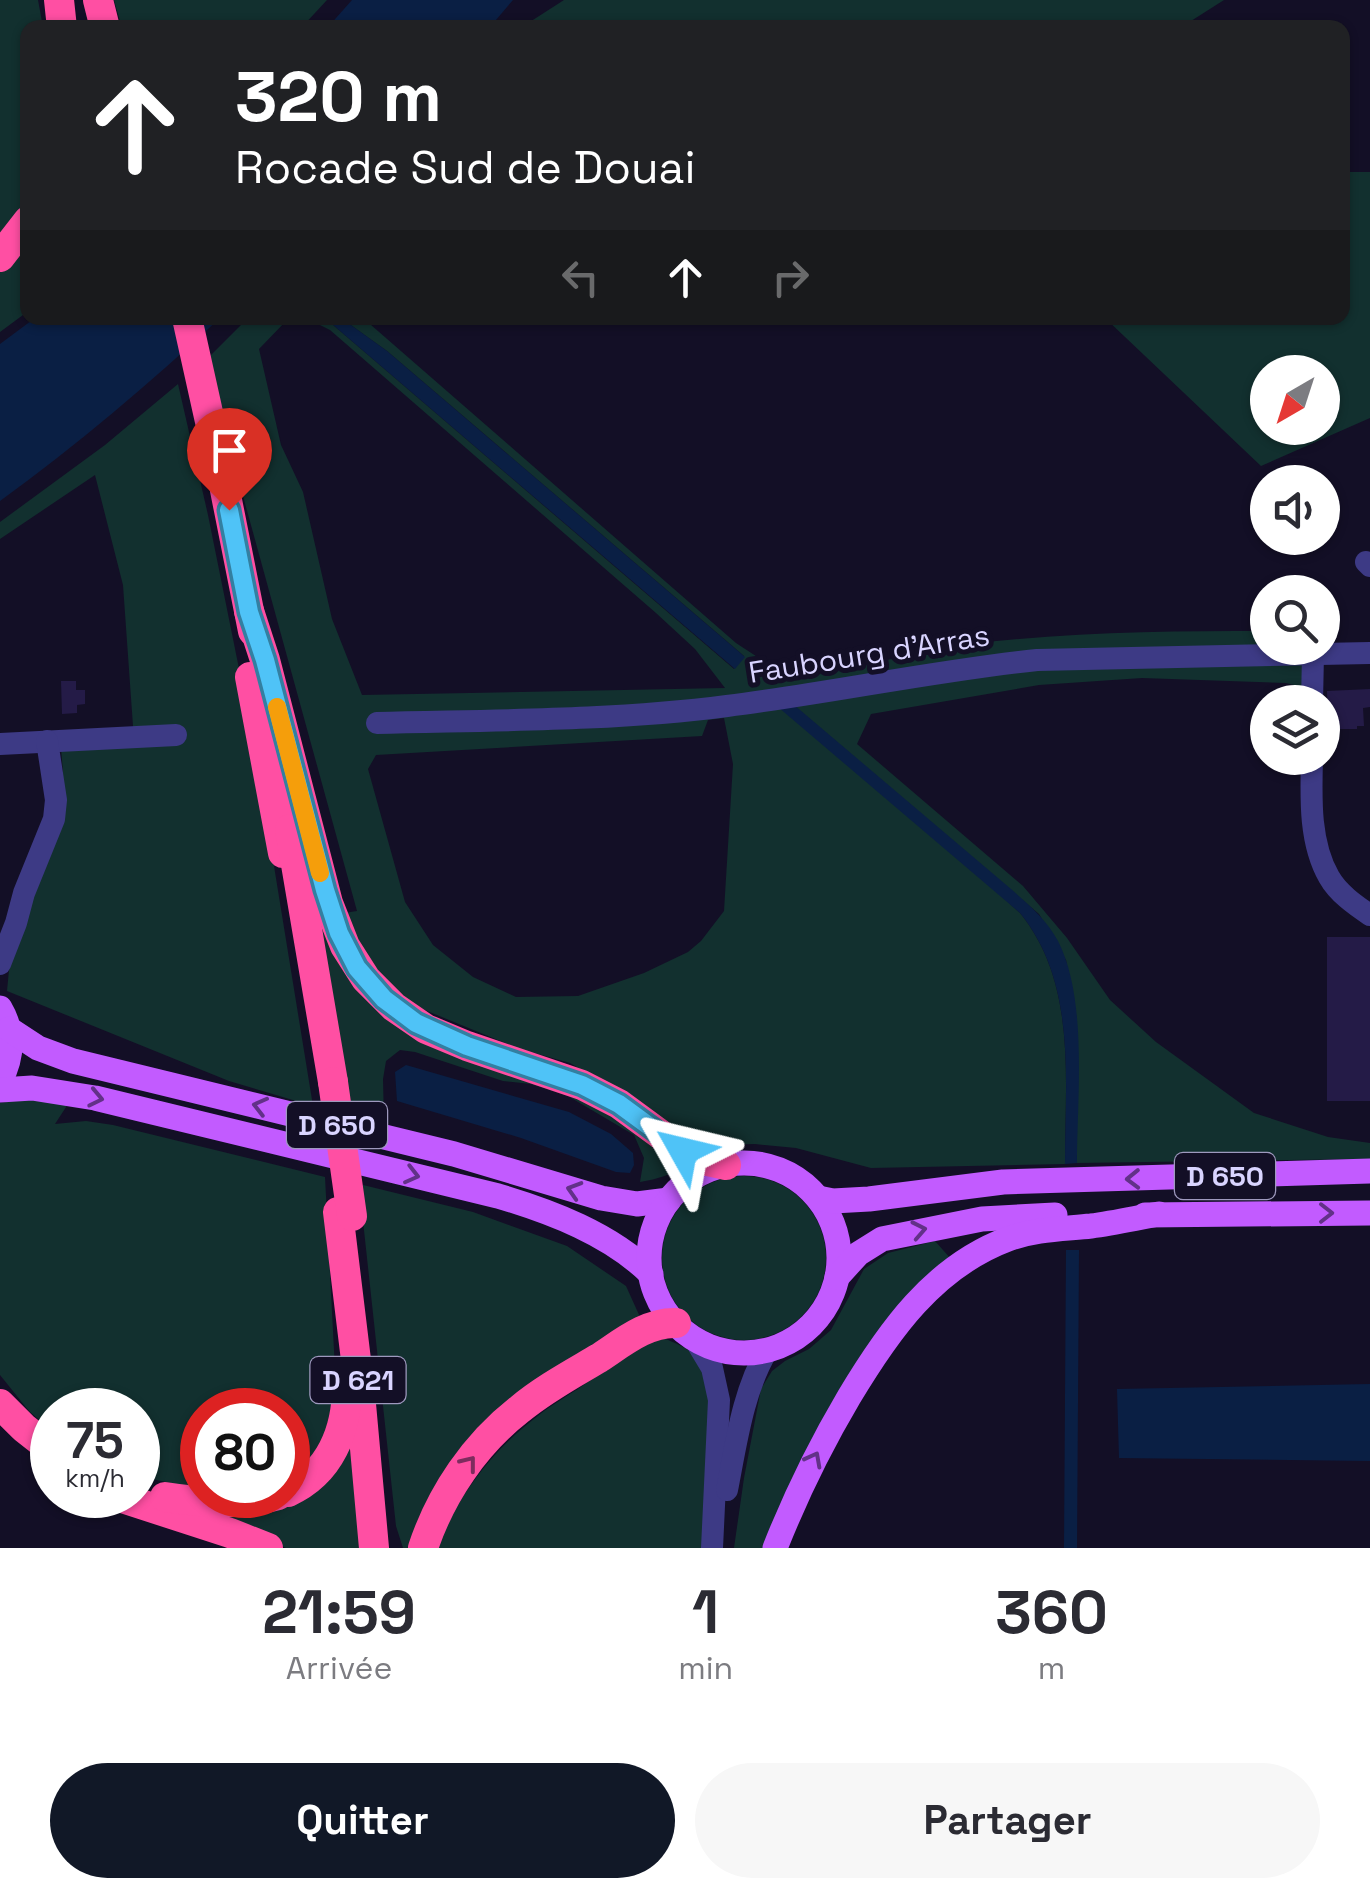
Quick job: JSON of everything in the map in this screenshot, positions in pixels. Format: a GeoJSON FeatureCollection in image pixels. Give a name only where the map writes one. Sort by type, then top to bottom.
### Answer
{"type":"FeatureCollection","features":[{"type":"Feature","properties":{"kind":"highway"},"geometry":{"type":"LineString","coordinates":[[0,257],[20,231]]}},
{"type":"Feature","properties":{"kind":"highway","name":"D 621"},"geometry":{"type":"LineString","coordinates":[[173,325],[194,383],[249,612],[295,854],[388,1548]]}},
{"type":"Feature","properties":{"kind":"highway","name":"D 621"},"geometry":{"type":"LineString","coordinates":[[188,325],[194,383],[231,584],[327,1080]]}},
{"type":"Feature","properties":{"kind":"highway"},"geometry":{"type":"LineString","coordinates":[[249,612],[334,918],[350,957],[366,980],[394,1007],[426,1029],[582,1085],[619,1104],[683,1151],[726,1165]]}},
{"type":"Feature","properties":{"kind":"highway","name":"D 621"},"geometry":{"type":"LineString","coordinates":[[345,1214],[346,1278],[374,1548]]}},
{"type":"Feature","properties":{"kind":"highway"},"geometry":{"type":"LineString","coordinates":[[310,1479],[333,1452],[347,1402],[346,1278]]}},
{"type":"Feature","properties":{"kind":"highway"},"geometry":{"type":"LineString","coordinates":[[423,1548],[454,1481],[508,1419],[651,1327],[685,1330]]}},
{"type":"Feature","properties":{"kind":"highway"},"geometry":{"type":"LineString","coordinates":[[0,1404],[30,1433]]}},
{"type":"Feature","properties":{"kind":"highway"},"geometry":{"type":"LineString","coordinates":[[0,1423],[30,1447]]}},
{"type":"Feature","properties":{"kind":"highway"},"geometry":{"type":"LineString","coordinates":[[160,1510],[268,1548]]}},
{"type":"Feature","properties":{"kind":"main road"},"geometry":{"type":"LineString","coordinates":[[0,1081],[10,1057],[4,1018]]}},
{"type":"Feature","properties":{"kind":"main road","name":"D 650"},"geometry":{"type":"LineString","coordinates":[[4,1018],[38,1048],[72,1061],[454,1154],[601,1198],[637,1204],[669,1200]]}},
{"type":"Feature","properties":{"kind":"main road","name":"D 650"},"geometry":{"type":"LineString","coordinates":[[0,1090],[32,1088],[95,1098],[498,1196],[544,1211],[596,1235],[651,1274]]}},
{"type":"Feature","properties":{"kind":"main road"},"geometry":{"type":"LineString","coordinates":[[749,1163],[771,1167],[802,1182],[818,1198],[834,1230],[839,1253],[837,1276],[824,1309],[809,1327],[790,1340],[768,1349],[736,1352],[714,1348],[685,1330],[657,1296],[651,1274],[651,1241],[669,1200],[694,1177],[726,1165],[749,1163]]}},
{"type":"Feature","properties":{"kind":"main road","name":"D 650"},"geometry":{"type":"LineString","coordinates":[[818,1198],[869,1200],[1003,1182],[1370,1172]]}},
{"type":"Feature","properties":{"kind":"main road","name":"D 650"},"geometry":{"type":"LineString","coordinates":[[837,1276],[874,1242],[918,1230],[1005,1217],[1370,1213]]}},
{"type":"Feature","properties":{"kind":"main road"},"geometry":{"type":"LineString","coordinates":[[775,1548],[803,1480],[830,1430],[888,1335],[928,1290],[969,1258],[1011,1238],[1159,1214]]}},
{"type":"Feature","properties":{"kind":"street","name":"Faubourg d'Arras"},"geometry":{"type":"LineString","coordinates":[[1340,653],[1370,653]]}},
{"type":"Feature","properties":{"kind":"street","name":"Faubourg d'Arras"},"geometry":{"type":"LineString","coordinates":[[377,723],[560,719],[691,710],[1037,660],[1250,655]]}},
{"type":"Feature","properties":{"kind":"street"},"geometry":{"type":"LineString","coordinates":[[0,744],[176,735]]}},
{"type":"Feature","properties":{"kind":"street"},"geometry":{"type":"LineString","coordinates":[[0,964],[54,819],[56,800],[48,741]]}},
{"type":"Feature","properties":{"kind":"street"},"geometry":{"type":"LineString","coordinates":[[1311,775],[1316,844],[1329,879],[1370,915]]}},
{"type":"Feature","properties":{"kind":"street"},"geometry":{"type":"LineString","coordinates":[[0,926],[24,893]]}},
{"type":"Feature","properties":{"kind":"street"},"geometry":{"type":"LineString","coordinates":[[685,1330],[712,1368],[719,1400],[714,1548]]}},
{"type":"Feature","properties":{"kind":"street"},"geometry":{"type":"LineString","coordinates":[[714,1548],[738,1434],[757,1371],[768,1349]]}},
{"type":"Feature","properties":{"kind":"green space"},"geometry":{"type":"Polygon","coordinates":[[[0,0],[38,0],[42,20],[20,20],[20,317],[0,332],[0,0]]]}},
{"type":"Feature","properties":{"kind":"green space"},"geometry":{"type":"Polygon","coordinates":[[[114,0],[327,0],[308,20],[120,20],[114,0]]]}},
{"type":"Feature","properties":{"kind":"green space"},"geometry":{"type":"Polygon","coordinates":[[[564,0],[1224,0],[1193,20],[533,20],[564,0]]]}},
{"type":"Feature","properties":{"kind":"green space"},"geometry":{"type":"Polygon","coordinates":[[[1350,172],[1370,172],[1370,418],[1340,431],[1340,355],[1250,355],[1250,445],[1309,445],[1260,465],[1112,325],[1350,325],[1350,172]]]}},
{"type":"Feature","properties":{"kind":"green space"},"geometry":{"type":"Polygon","coordinates":[[[241,325],[282,325],[259,349],[281,445],[303,492],[332,619],[362,695],[725,688],[695,649],[656,613],[320,325],[333,325],[734,669],[744,656],[387,351],[351,325],[371,325],[736,643],[780,667],[839,668],[970,644],[1044,637],[1250,631],[1250,665],[1306,665],[1305,685],[1142,678],[1039,685],[871,714],[857,744],[1023,886],[1067,938],[1110,1000],[1156,1042],[1254,1113],[1328,1137],[1370,1143],[1370,1159],[1077,1163],[1077,1020],[1066,960],[1039,914],[792,704],[1020,913],[1038,940],[1051,970],[1064,1033],[1065,1164],[871,1168],[796,1148],[717,1145],[693,1139],[570,1063],[520,1049],[415,1006],[385,982],[367,958],[344,913],[357,911],[232,456],[210,356],[241,325]],[[724,718],[708,720],[702,736],[376,755],[368,769],[405,902],[433,945],[473,977],[516,997],[578,996],[644,973],[688,952],[724,911],[733,764],[724,718]]]}},
{"type":"Feature","properties":{"kind":"green space"},"geometry":{"type":"Polygon","coordinates":[[[178,384],[254,743],[313,1106],[229,1081],[7,991],[9,970],[63,772],[61,748],[134,740],[123,585],[95,475],[0,539],[0,522],[105,445],[178,384]]]}},
{"type":"Feature","properties":{"kind":"green space"},"geometry":{"type":"Polygon","coordinates":[[[310,870],[354,981],[570,1088],[687,1163],[665,1176],[640,1182],[644,1158],[634,1135],[568,1096],[531,1084],[503,1081],[415,1052],[400,1050],[386,1061],[384,1121],[349,1115],[310,870]]]}},
{"type":"Feature","properties":{"kind":"green space"},"geometry":{"type":"Polygon","coordinates":[[[31,1098],[68,1104],[55,1124],[86,1121],[113,1125],[325,1177],[336,1389],[322,1445],[310,1458],[310,1388],[180,1388],[180,1485],[160,1481],[160,1388],[30,1388],[29,1411],[0,1375],[0,1103],[31,1098]]]}},
{"type":"Feature","properties":{"kind":"green space"},"geometry":{"type":"Polygon","coordinates":[[[744,1176],[775,1182],[802,1200],[820,1227],[826,1258],[820,1289],[802,1316],[775,1334],[744,1340],[713,1334],[686,1316],[668,1289],[662,1258],[668,1227],[686,1200],[713,1182],[744,1176]]]}},
{"type":"Feature","properties":{"kind":"green space"},"geometry":{"type":"Polygon","coordinates":[[[359,1184],[473,1212],[567,1246],[626,1286],[640,1317],[551,1372],[414,1548],[403,1548],[396,1526],[359,1184]]]}},
{"type":"Feature","properties":{"kind":"green space"},"geometry":{"type":"Polygon","coordinates":[[[935,1241],[951,1259],[767,1548],[734,1548],[761,1389],[772,1371],[809,1349],[831,1330],[864,1269],[888,1253],[935,1241]]]}},
{"type":"Feature","properties":{"kind":"green space"},"geometry":{"type":"Polygon","coordinates":[[[663,1338],[696,1357],[709,1394],[710,1448],[702,1548],[435,1548],[478,1475],[506,1443],[545,1410],[625,1354],[643,1343],[663,1338]]]}},
{"type":"Feature","properties":{"kind":"green space"},"geometry":{"type":"Polygon","coordinates":[[[350,1430],[367,1548],[286,1548],[218,1518],[310,1518],[310,1463],[350,1430]]]}},
{"type":"Feature","properties":{"kind":"water"},"geometry":{"type":"Polygon","coordinates":[[[352,0],[513,0],[496,20],[334,20],[352,0]]]}},
{"type":"Feature","properties":{"kind":"water"},"geometry":{"type":"Polygon","coordinates":[[[26,325],[212,325],[113,413],[0,501],[0,344],[26,325]]]}},
{"type":"Feature","properties":{"kind":"water"},"geometry":{"type":"Polygon","coordinates":[[[333,325],[351,325],[387,351],[745,657],[735,669],[333,325]]]}},
{"type":"Feature","properties":{"kind":"water"},"geometry":{"type":"Polygon","coordinates":[[[793,704],[1011,889],[1054,933],[1074,991],[1077,1020],[1077,1163],[1065,1164],[1064,1033],[1051,970],[1038,940],[1020,913],[778,707],[793,704]]]}},
{"type":"Feature","properties":{"kind":"water"},"geometry":{"type":"Polygon","coordinates":[[[406,1065],[569,1112],[611,1134],[633,1153],[634,1165],[630,1173],[616,1172],[521,1138],[397,1101],[395,1072],[406,1065]]]}},
{"type":"Feature","properties":{"kind":"water"},"geometry":{"type":"Polygon","coordinates":[[[1066,1250],[1079,1250],[1077,1548],[1064,1548],[1066,1250]]]}},
{"type":"Feature","properties":{"kind":"water"},"geometry":{"type":"Polygon","coordinates":[[[1370,1384],[1370,1461],[1119,1458],[1117,1389],[1370,1384]]]}},
{"type":"Feature","properties":{"kind":"building"},"geometry":{"type":"Polygon","coordinates":[[[61,681],[76,681],[76,690],[85,690],[85,704],[77,705],[77,713],[62,714],[61,681]]]}},
{"type":"Feature","properties":{"kind":"building"},"geometry":{"type":"Polygon","coordinates":[[[1370,689],[1370,707],[1363,708],[1364,726],[1340,729],[1340,690],[1370,689]]]}},
{"type":"Feature","properties":{"kind":"building"},"geometry":{"type":"Polygon","coordinates":[[[1327,937],[1370,937],[1370,1101],[1327,1101],[1327,937]]]}},
{"type":"Feature","properties":{"kind":"slow traffic"},"geometry":{"type":"LineString","coordinates":[[277,707],[320,873]]}},
{"type":"Feature","properties":{"kind":"route"},"geometry":{"type":"LineString","coordinates":[[229,510],[249,612],[325,890],[339,933],[357,968],[384,999],[416,1023],[467,1046],[582,1085],[619,1104],[683,1151]]}}]}
